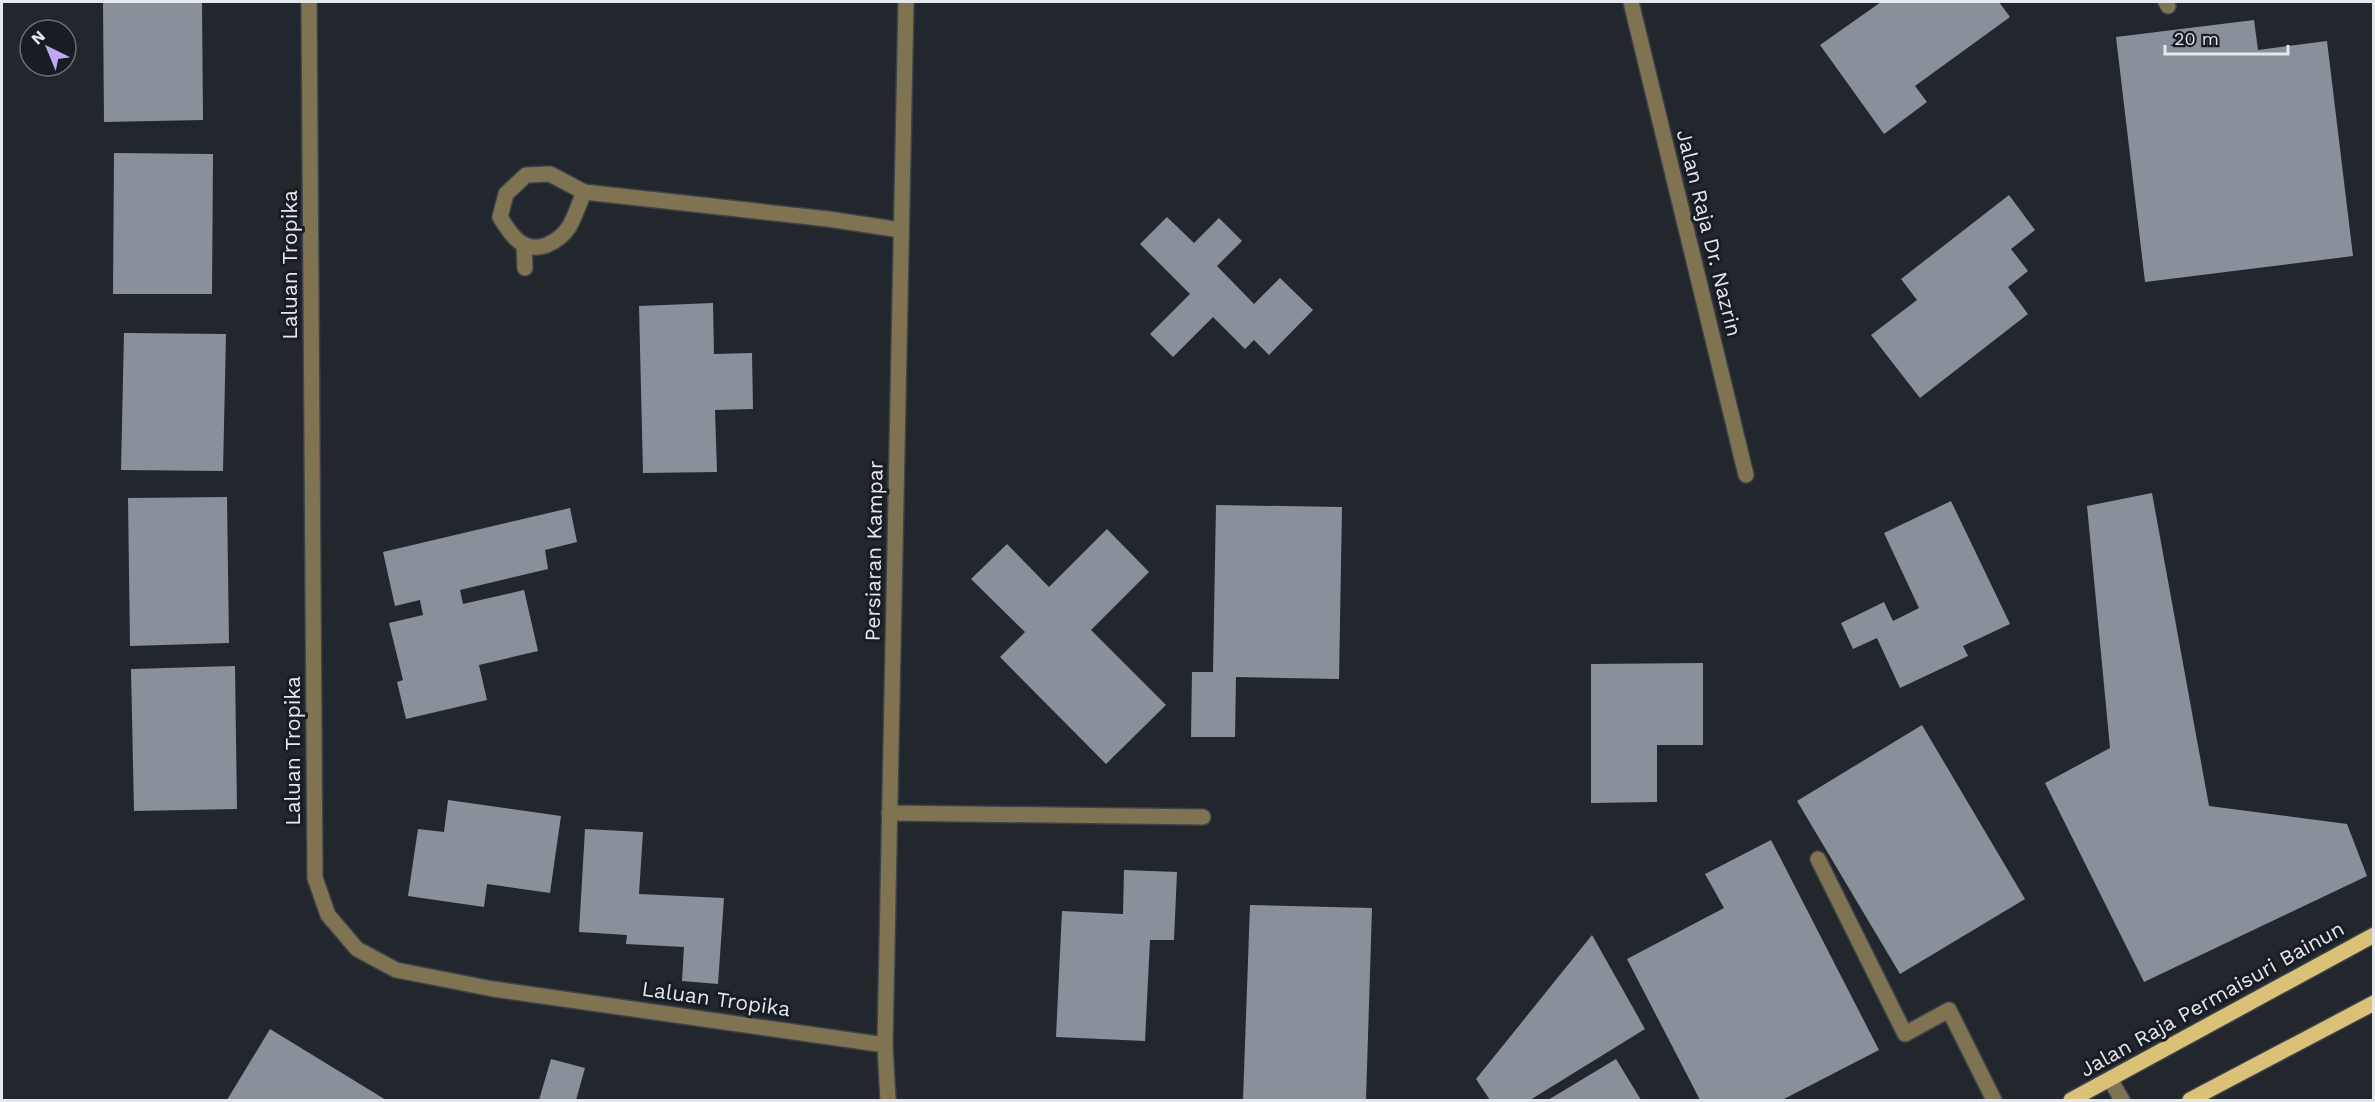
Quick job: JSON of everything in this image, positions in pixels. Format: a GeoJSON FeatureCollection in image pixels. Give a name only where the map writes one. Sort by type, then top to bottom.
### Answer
{"type":"FeatureCollection","features":[{"type":"Feature","properties":{"kind":"main road","name":"Jalan Raja Permaisuri Bainun"},"geometry":{"type":"LineString","coordinates":[[2071,1101],[2373,935]]}},
{"type":"Feature","properties":{"kind":"main road"},"geometry":{"type":"LineString","coordinates":[[2190,1101],[2373,1003]]}},
{"type":"Feature","properties":{"kind":"street","name":"Laluan Tropika"},"geometry":{"type":"LineString","coordinates":[[309,2],[315,878],[327,915],[357,949],[396,970],[493,989],[885,1045]]}},
{"type":"Feature","properties":{"kind":"street","name":"Persiaran Kampar"},"geometry":{"type":"LineString","coordinates":[[888,1101],[885,1045],[906,2]]}},
{"type":"Feature","properties":{"kind":"street","name":"Jalan Raja Dr. Nazrin"},"geometry":{"type":"LineString","coordinates":[[1631,2],[1746,475]]}},
{"type":"Feature","properties":{"kind":"street"},"geometry":{"type":"LineString","coordinates":[[585,192],[569,228],[556,241],[537,249],[524,246],[510,234],[500,217],[506,194],[526,176],[550,174],[585,192],[828,219],[901,230]]}},
{"type":"Feature","properties":{"kind":"street"},"geometry":{"type":"LineString","coordinates":[[524,246],[525,268]]}},
{"type":"Feature","properties":{"kind":"street"},"geometry":{"type":"LineString","coordinates":[[889,813],[1203,817]]}},
{"type":"Feature","properties":{"kind":"street"},"geometry":{"type":"LineString","coordinates":[[1818,859],[1905,1034],[1949,1010],[1994,1101]]}},
{"type":"Feature","properties":{"kind":"street"},"geometry":{"type":"LineString","coordinates":[[2110,1079],[2122,1101]]}},
{"type":"Feature","properties":{"kind":"building"},"geometry":{"type":"Polygon","coordinates":[[[103,2],[202,2],[203,120],[104,122],[103,2]]]}},
{"type":"Feature","properties":{"kind":"building"},"geometry":{"type":"Polygon","coordinates":[[[1881,2],[1999,2],[2010,17],[1915,86],[1927,102],[1884,134],[1820,45],[1881,2]]]}},
{"type":"Feature","properties":{"kind":"building"},"geometry":{"type":"Polygon","coordinates":[[[2254,20],[2258,50],[2327,41],[2353,256],[2145,282],[2116,37],[2254,20]]]}},
{"type":"Feature","properties":{"kind":"building"},"geometry":{"type":"Polygon","coordinates":[[[114,153],[213,154],[212,294],[113,294],[114,153]]]}},
{"type":"Feature","properties":{"kind":"building"},"geometry":{"type":"Polygon","coordinates":[[[2009,195],[2035,230],[2011,249],[2028,271],[2008,287],[2028,314],[1920,398],[1871,335],[1917,300],[1901,279],[2009,195]]]}},
{"type":"Feature","properties":{"kind":"building"},"geometry":{"type":"Polygon","coordinates":[[[1167,217],[1194,243],[1219,218],[1242,241],[1217,266],[1254,304],[1280,278],[1313,310],[1269,355],[1254,340],[1245,349],[1213,317],[1173,357],[1150,334],[1190,294],[1140,244],[1167,217]]]}},
{"type":"Feature","properties":{"kind":"building"},"geometry":{"type":"Polygon","coordinates":[[[713,303],[714,354],[752,353],[753,409],[715,410],[717,472],[643,473],[639,306],[713,303]]]}},
{"type":"Feature","properties":{"kind":"building"},"geometry":{"type":"Polygon","coordinates":[[[124,333],[226,334],[223,471],[121,470],[124,333]]]}},
{"type":"Feature","properties":{"kind":"building"},"geometry":{"type":"Polygon","coordinates":[[[2152,493],[2209,806],[2347,824],[2367,876],[2144,982],[2045,783],[2110,748],[2087,506],[2152,493]]]}},
{"type":"Feature","properties":{"kind":"building"},"geometry":{"type":"Polygon","coordinates":[[[227,497],[229,643],[130,646],[128,498],[227,497]]]}},
{"type":"Feature","properties":{"kind":"building"},"geometry":{"type":"Polygon","coordinates":[[[1951,501],[2010,624],[1963,646],[1968,656],[1900,688],[1877,638],[1853,649],[1841,623],[1884,602],[1893,621],[1919,608],[1884,533],[1951,501]]]}},
{"type":"Feature","properties":{"kind":"building"},"geometry":{"type":"Polygon","coordinates":[[[1216,505],[1342,507],[1339,679],[1236,677],[1235,737],[1191,737],[1192,672],[1213,672],[1216,505]]]}},
{"type":"Feature","properties":{"kind":"building"},"geometry":{"type":"Polygon","coordinates":[[[570,508],[577,542],[545,550],[548,569],[460,590],[463,604],[524,590],[538,651],[479,665],[487,700],[406,719],[397,682],[403,680],[389,623],[423,615],[420,600],[395,606],[383,552],[570,508]]]}},
{"type":"Feature","properties":{"kind":"building"},"geometry":{"type":"Polygon","coordinates":[[[1107,529],[1149,572],[1091,630],[1166,705],[1106,764],[1000,657],[1025,632],[971,579],[1007,544],[1049,587],[1107,529]]]}},
{"type":"Feature","properties":{"kind":"building"},"geometry":{"type":"Polygon","coordinates":[[[1703,663],[1703,745],[1657,745],[1657,802],[1591,803],[1591,664],[1703,663]]]}},
{"type":"Feature","properties":{"kind":"building"},"geometry":{"type":"Polygon","coordinates":[[[235,666],[237,809],[134,811],[131,669],[235,666]]]}},
{"type":"Feature","properties":{"kind":"building"},"geometry":{"type":"Polygon","coordinates":[[[1922,725],[2025,899],[1900,974],[1797,801],[1922,725]]]}},
{"type":"Feature","properties":{"kind":"building"},"geometry":{"type":"Polygon","coordinates":[[[448,800],[561,816],[550,893],[487,884],[484,907],[408,896],[418,829],[444,832],[448,800]]]}},
{"type":"Feature","properties":{"kind":"building"},"geometry":{"type":"Polygon","coordinates":[[[585,829],[643,832],[639,894],[724,898],[718,984],[682,981],[684,947],[626,944],[627,935],[579,932],[585,829]]]}},
{"type":"Feature","properties":{"kind":"building"},"geometry":{"type":"Polygon","coordinates":[[[1771,840],[1879,1050],[1782,1100],[1700,1100],[1627,959],[1724,908],[1705,874],[1771,840]]]}},
{"type":"Feature","properties":{"kind":"building"},"geometry":{"type":"Polygon","coordinates":[[[1124,870],[1177,872],[1174,940],[1150,940],[1145,1041],[1056,1037],[1062,911],[1123,914],[1124,870]]]}},
{"type":"Feature","properties":{"kind":"building"},"geometry":{"type":"Polygon","coordinates":[[[1250,905],[1372,908],[1366,1100],[1243,1100],[1250,905]]]}},
{"type":"Feature","properties":{"kind":"building"},"geometry":{"type":"Polygon","coordinates":[[[1592,935],[1645,1029],[1530,1100],[1490,1100],[1476,1079],[1592,935]]]}},
{"type":"Feature","properties":{"kind":"building"},"geometry":{"type":"Polygon","coordinates":[[[270,1029],[386,1100],[227,1100],[270,1029]]]}},
{"type":"Feature","properties":{"kind":"building"},"geometry":{"type":"Polygon","coordinates":[[[551,1059],[585,1068],[576,1100],[539,1100],[551,1059]]]}},
{"type":"Feature","properties":{"kind":"building"},"geometry":{"type":"Polygon","coordinates":[[[1616,1059],[1641,1100],[1548,1100],[1616,1059]]]}}]}
